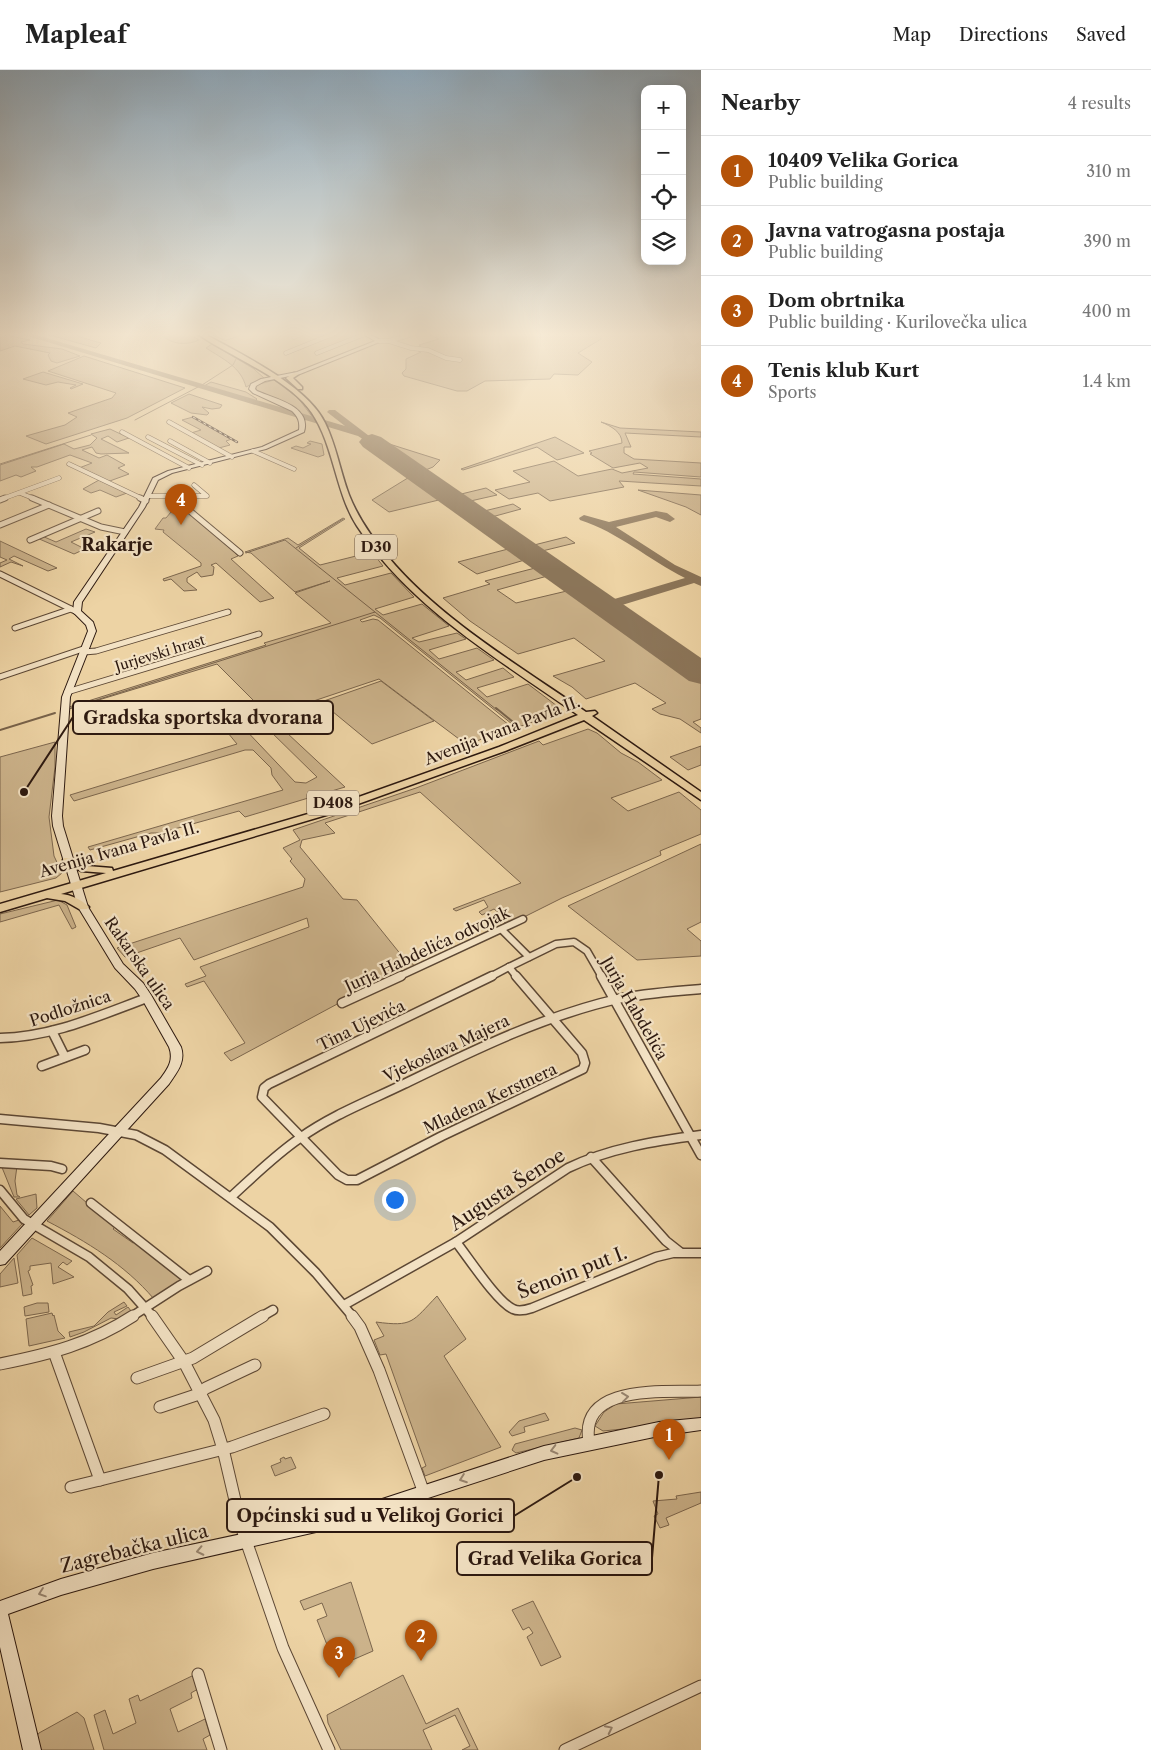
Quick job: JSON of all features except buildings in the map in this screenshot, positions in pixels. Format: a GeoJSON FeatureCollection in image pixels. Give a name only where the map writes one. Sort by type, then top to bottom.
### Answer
{"type":"FeatureCollection","features":[{"type":"Feature","properties":{"kind":"main road"},"geometry":{"type":"LineString","coordinates":[[67,692],[92,628],[74,610],[147,499],[151,484],[155,479],[170,472],[253,451],[297,435],[303,428],[300,418],[295,412]]}},
{"type":"Feature","properties":{"kind":"main road","name":"D30"},"geometry":{"type":"LineString","coordinates":[[315,412],[322,422],[346,496],[360,525],[387,561],[418,592],[462,630],[560,698],[701,788]]}},
{"type":"Feature","properties":{"kind":"main road","name":"D30"},"geometry":{"type":"LineString","coordinates":[[322,412],[330,425],[347,480],[361,511],[382,543],[401,566],[447,609],[471,628],[603,728],[701,797]]}},
{"type":"Feature","properties":{"kind":"main road","name":"Rakarska ulica"},"geometry":{"type":"LineString","coordinates":[[0,1260],[165,1080],[176,1064],[175,1047],[147,998],[139,986],[119,966],[83,907],[68,860],[57,816],[67,692]]}},
{"type":"Feature","properties":{"kind":"main road"},"geometry":{"type":"LineString","coordinates":[[560,698],[570,712],[561,720]]}},
{"type":"Feature","properties":{"kind":"main road","name":"Avenija Ivana Pavla II."},"geometry":{"type":"LineString","coordinates":[[0,908],[37,897],[108,870],[327,805],[561,720],[587,714]]}},
{"type":"Feature","properties":{"kind":"main road","name":"Avenija Ivana Pavla II."},"geometry":{"type":"LineString","coordinates":[[0,900],[75,882],[329,811],[554,729],[587,714]]}},
{"type":"Feature","properties":{"kind":"main road"},"geometry":{"type":"LineString","coordinates":[[554,729],[584,722],[603,728]]}},
{"type":"Feature","properties":{"kind":"main road"},"geometry":{"type":"LineString","coordinates":[[68,860],[85,869],[108,870]]}},
{"type":"Feature","properties":{"kind":"main road"},"geometry":{"type":"LineString","coordinates":[[37,897],[64,896],[83,907]]}},
{"type":"Feature","properties":{"kind":"main road","name":"Zagrebačka ulica"},"geometry":{"type":"LineString","coordinates":[[0,1610],[62,1587],[153,1561],[316,1525],[424,1493],[513,1462],[589,1442],[659,1429],[701,1424]]}},
{"type":"Feature","properties":{"kind":"main road"},"geometry":{"type":"LineString","coordinates":[[0,1610],[32,1750]]}},
{"type":"Feature","properties":{"kind":"street"},"geometry":{"type":"LineString","coordinates":[[169,422],[232,457]]}},
{"type":"Feature","properties":{"kind":"street"},"geometry":{"type":"LineString","coordinates":[[122,432],[189,468]]}},
{"type":"Feature","properties":{"kind":"street"},"geometry":{"type":"LineString","coordinates":[[148,437],[202,465]]}},
{"type":"Feature","properties":{"kind":"street"},"geometry":{"type":"LineString","coordinates":[[170,441],[210,462]]}},
{"type":"Feature","properties":{"kind":"street"},"geometry":{"type":"LineString","coordinates":[[253,451],[294,469]]}},
{"type":"Feature","properties":{"kind":"street"},"geometry":{"type":"LineString","coordinates":[[69,464],[147,499],[208,496],[194,485]]}},
{"type":"Feature","properties":{"kind":"street"},"geometry":{"type":"LineString","coordinates":[[0,500],[59,478]]}},
{"type":"Feature","properties":{"kind":"street"},"geometry":{"type":"LineString","coordinates":[[20,492],[104,528],[125,532]]}},
{"type":"Feature","properties":{"kind":"street"},"geometry":{"type":"LineString","coordinates":[[179,496],[178,501],[240,553]]}},
{"type":"Feature","properties":{"kind":"street"},"geometry":{"type":"LineString","coordinates":[[0,525],[50,505]]}},
{"type":"Feature","properties":{"kind":"street"},"geometry":{"type":"LineString","coordinates":[[30,540],[98,511]]}},
{"type":"Feature","properties":{"kind":"street"},"geometry":{"type":"LineString","coordinates":[[0,574],[74,610]]}},
{"type":"Feature","properties":{"kind":"street"},"geometry":{"type":"LineString","coordinates":[[61,604],[78,602]]}},
{"type":"Feature","properties":{"kind":"street"},"geometry":{"type":"LineString","coordinates":[[15,628],[74,610]]}},
{"type":"Feature","properties":{"kind":"street"},"geometry":{"type":"LineString","coordinates":[[0,677],[85,650],[102,649],[228,612]]}},
{"type":"Feature","properties":{"kind":"street","name":"Jurjevski hrast"},"geometry":{"type":"LineString","coordinates":[[67,692],[259,634]]}},
{"type":"Feature","properties":{"kind":"street","name":"Jurja Habdelića odvojak"},"geometry":{"type":"LineString","coordinates":[[342,1003],[524,919]]}},
{"type":"Feature","properties":{"kind":"street"},"geometry":{"type":"LineString","coordinates":[[502,930],[529,957]]}},
{"type":"Feature","properties":{"kind":"street","name":"Jurja Habdelića"},"geometry":{"type":"LineString","coordinates":[[529,957],[560,942],[580,945],[587,951],[662,1082],[701,1155]]}},
{"type":"Feature","properties":{"kind":"street","name":"Tina Ujevića"},"geometry":{"type":"LineString","coordinates":[[301,1138],[265,1101],[263,1091],[269,1084],[377,1033],[529,957]]}},
{"type":"Feature","properties":{"kind":"street","name":"Mladena Kerstnera"},"geometry":{"type":"LineString","coordinates":[[301,1138],[342,1178],[352,1181],[357,1180],[442,1136],[583,1069],[585,1063],[582,1052],[508,966]]}},
{"type":"Feature","properties":{"kind":"street","name":"Vjekoslava Majera"},"geometry":{"type":"LineString","coordinates":[[231,1197],[301,1138],[332,1119],[451,1061],[552,1018],[614,1000],[701,989]]}},
{"type":"Feature","properties":{"kind":"street","name":"Podložnica"},"geometry":{"type":"LineString","coordinates":[[0,1038],[20,1038],[52,1032],[147,998]]}},
{"type":"Feature","properties":{"kind":"street"},"geometry":{"type":"LineString","coordinates":[[52,1032],[65,1057]]}},
{"type":"Feature","properties":{"kind":"street"},"geometry":{"type":"LineString","coordinates":[[42,1066],[85,1050]]}},
{"type":"Feature","properties":{"kind":"street"},"geometry":{"type":"LineString","coordinates":[[0,1119],[132,1133],[154,1143],[231,1197],[286,1241],[344,1305],[360,1327],[371,1350],[424,1493]]}},
{"type":"Feature","properties":{"kind":"street","name":"Augusta Šenoe"},"geometry":{"type":"LineString","coordinates":[[344,1305],[456,1242],[568,1168],[590,1157],[632,1146],[701,1134]]}},
{"type":"Feature","properties":{"kind":"street"},"geometry":{"type":"LineString","coordinates":[[590,1157],[666,1241],[680,1252]]}},
{"type":"Feature","properties":{"kind":"street"},"geometry":{"type":"LineString","coordinates":[[0,1163],[51,1166],[62,1169]]}},
{"type":"Feature","properties":{"kind":"street"},"geometry":{"type":"LineString","coordinates":[[0,1190],[16,1211],[32,1225],[99,1264],[128,1289],[146,1308],[184,1362],[214,1420],[223,1449],[241,1526],[283,1648],[329,1750]]}},
{"type":"Feature","properties":{"kind":"street"},"geometry":{"type":"LineString","coordinates":[[92,1203],[189,1280]]}},
{"type":"Feature","properties":{"kind":"street","name":"Šenoin put I."},"geometry":{"type":"LineString","coordinates":[[456,1242],[501,1300],[516,1312],[538,1306],[656,1256],[680,1252],[701,1252]]}},
{"type":"Feature","properties":{"kind":"street"},"geometry":{"type":"LineString","coordinates":[[0,1364],[54,1352],[100,1336],[189,1280],[207,1271]]}},
{"type":"Feature","properties":{"kind":"street"},"geometry":{"type":"LineString","coordinates":[[136,1378],[184,1362],[273,1310]]}},
{"type":"Feature","properties":{"kind":"street"},"geometry":{"type":"LineString","coordinates":[[54,1352],[100,1480]]}},
{"type":"Feature","properties":{"kind":"street"},"geometry":{"type":"LineString","coordinates":[[160,1407],[201,1393],[206,1388],[255,1365]]}},
{"type":"Feature","properties":{"kind":"street"},"geometry":{"type":"LineString","coordinates":[[589,1442],[587,1432],[589,1424],[608,1400],[643,1395],[701,1391]]}},
{"type":"Feature","properties":{"kind":"street"},"geometry":{"type":"LineString","coordinates":[[71,1488],[223,1449],[324,1414]]}},
{"type":"Feature","properties":{"kind":"street"},"geometry":{"type":"LineString","coordinates":[[198,1674],[221,1750]]}},
{"type":"Feature","properties":{"kind":"street"},"geometry":{"type":"LineString","coordinates":[[565,1750],[701,1686]]}},
{"type":"Feature","properties":{"kind":"shaded area"},"geometry":{"type":"Polygon","coordinates":[[[138,412],[127,418],[46,444],[26,436],[65,425],[77,417],[68,413],[138,412]]]}},
{"type":"Feature","properties":{"kind":"shaded area"},"geometry":{"type":"Polygon","coordinates":[[[190,412],[209,413],[207,415],[190,412]]]}},
{"type":"Feature","properties":{"kind":"shaded area"},"geometry":{"type":"Polygon","coordinates":[[[298,412],[309,412],[314,419],[300,415],[298,412]]]}},
{"type":"Feature","properties":{"kind":"shaded area"},"geometry":{"type":"Polygon","coordinates":[[[193,417],[232,439],[226,441],[230,445],[219,448],[191,433],[201,430],[182,420],[193,417]]]}},
{"type":"Feature","properties":{"kind":"shaded area"},"geometry":{"type":"Polygon","coordinates":[[[601,422],[620,428],[701,432],[701,437],[625,433],[631,447],[624,447],[624,453],[634,459],[701,463],[701,477],[634,472],[633,474],[701,479],[701,486],[619,481],[624,487],[550,501],[538,493],[509,499],[495,490],[530,482],[513,471],[554,461],[578,476],[612,469],[622,473],[648,468],[640,463],[613,468],[590,454],[592,453],[589,451],[622,443],[618,433],[601,422]]]}},
{"type":"Feature","properties":{"kind":"shaded area"},"geometry":{"type":"Polygon","coordinates":[[[110,429],[129,438],[117,442],[108,436],[101,439],[129,453],[101,454],[96,453],[92,447],[82,450],[99,458],[107,455],[125,465],[118,468],[129,474],[107,482],[79,468],[92,463],[70,455],[37,467],[31,467],[36,471],[21,477],[16,475],[0,481],[0,465],[64,444],[74,449],[90,445],[97,438],[91,434],[110,429]]]}},
{"type":"Feature","properties":{"kind":"shaded area"},"geometry":{"type":"Polygon","coordinates":[[[555,437],[584,453],[557,460],[537,447],[463,470],[461,469],[555,437]]]}},
{"type":"Feature","properties":{"kind":"shaded area"},"geometry":{"type":"Polygon","coordinates":[[[310,441],[322,444],[324,455],[318,457],[291,448],[296,446],[303,448],[311,444],[307,443],[310,441]]]}},
{"type":"Feature","properties":{"kind":"shaded area"},"geometry":{"type":"Polygon","coordinates":[[[382,443],[440,460],[433,467],[423,471],[382,443]]]}},
{"type":"Feature","properties":{"kind":"shaded area"},"geometry":{"type":"Polygon","coordinates":[[[411,476],[443,499],[389,512],[372,500],[411,476]]]}},
{"type":"Feature","properties":{"kind":"shaded area"},"geometry":{"type":"Polygon","coordinates":[[[99,480],[127,493],[116,497],[100,490],[91,493],[83,489],[99,480]]]}},
{"type":"Feature","properties":{"kind":"shaded area"},"geometry":{"type":"Polygon","coordinates":[[[486,488],[497,495],[466,502],[457,495],[486,488]]]}},
{"type":"Feature","properties":{"kind":"shaded area"},"geometry":{"type":"Polygon","coordinates":[[[638,490],[701,495],[701,515],[686,507],[638,490]]]}},
{"type":"Feature","properties":{"kind":"shaded area"},"geometry":{"type":"Polygon","coordinates":[[[513,504],[521,509],[488,518],[480,512],[513,504]]]}},
{"type":"Feature","properties":{"kind":"shaded area"},"geometry":{"type":"Polygon","coordinates":[[[171,512],[194,514],[237,552],[235,553],[238,556],[231,559],[274,598],[260,602],[216,563],[211,565],[214,567],[213,575],[201,577],[197,572],[187,578],[187,582],[197,590],[184,591],[171,579],[164,581],[163,579],[201,566],[201,563],[163,532],[164,530],[155,529],[163,518],[166,518],[171,512]]]}},
{"type":"Feature","properties":{"kind":"shaded area"},"geometry":{"type":"Polygon","coordinates":[[[343,518],[345,519],[299,548],[320,565],[372,552],[383,566],[337,578],[345,585],[391,573],[414,597],[375,609],[383,615],[422,604],[449,626],[412,638],[419,642],[457,633],[466,639],[429,650],[439,659],[477,648],[494,660],[456,672],[466,680],[503,668],[514,677],[477,688],[487,697],[528,684],[561,709],[561,713],[512,729],[512,724],[374,615],[360,620],[362,622],[373,619],[378,620],[509,725],[509,728],[467,745],[379,679],[269,716],[217,664],[69,709],[69,707],[331,623],[295,593],[330,581],[295,592],[251,553],[245,552],[288,538],[298,545],[343,518]]]}},
{"type":"Feature","properties":{"kind":"shaded area"},"geometry":{"type":"Polygon","coordinates":[[[86,529],[95,532],[71,542],[85,549],[74,554],[37,538],[42,536],[56,542],[86,529]]]}},
{"type":"Feature","properties":{"kind":"shaded area"},"geometry":{"type":"Polygon","coordinates":[[[566,537],[575,543],[538,552],[530,546],[566,537]]]}},
{"type":"Feature","properties":{"kind":"shaded area"},"geometry":{"type":"Polygon","coordinates":[[[0,541],[57,568],[48,571],[14,556],[9,559],[23,566],[11,562],[0,567],[0,563],[7,560],[0,557],[0,541]]]}},
{"type":"Feature","properties":{"kind":"shaded area"},"geometry":{"type":"Polygon","coordinates":[[[512,548],[528,559],[477,574],[458,562],[512,548]]]}},
{"type":"Feature","properties":{"kind":"shaded area"},"geometry":{"type":"Polygon","coordinates":[[[539,567],[551,575],[497,590],[516,603],[571,590],[701,683],[701,719],[693,722],[701,728],[701,733],[680,719],[660,714],[652,709],[666,703],[635,683],[586,699],[572,687],[553,676],[605,661],[574,638],[518,654],[470,621],[443,598],[490,584],[485,581],[539,567]]]}},
{"type":"Feature","properties":{"kind":"shaded area"},"geometry":{"type":"Polygon","coordinates":[[[381,681],[434,721],[372,744],[321,702],[381,681]]]}},
{"type":"Feature","properties":{"kind":"shaded area"},"geometry":{"type":"Polygon","coordinates":[[[218,709],[233,723],[240,724],[295,782],[306,783],[317,777],[266,727],[253,729],[246,723],[259,719],[263,722],[272,719],[345,787],[245,817],[239,811],[90,850],[88,847],[283,790],[272,775],[271,768],[253,750],[245,750],[74,801],[70,795],[237,744],[210,711],[218,709]]]}},
{"type":"Feature","properties":{"kind":"shaded area"},"geometry":{"type":"Polygon","coordinates":[[[588,729],[597,733],[621,753],[638,762],[662,780],[611,798],[628,811],[679,792],[701,810],[701,834],[660,851],[661,855],[562,898],[508,925],[499,918],[503,916],[494,909],[482,915],[479,912],[488,907],[484,900],[456,911],[453,909],[521,883],[420,792],[325,823],[335,833],[302,840],[300,847],[343,899],[357,900],[402,956],[415,966],[341,1002],[231,1061],[224,1053],[245,1043],[204,981],[187,987],[185,984],[206,976],[200,967],[309,927],[307,918],[194,960],[180,938],[125,957],[117,948],[303,887],[305,879],[290,861],[292,859],[283,848],[300,840],[293,830],[416,788],[539,741],[543,745],[588,729]]]}},
{"type":"Feature","properties":{"kind":"shaded area"},"geometry":{"type":"Polygon","coordinates":[[[55,742],[55,767],[49,817],[54,856],[62,873],[56,878],[0,892],[0,757],[55,742]]]}},
{"type":"Feature","properties":{"kind":"shaded area"},"geometry":{"type":"Polygon","coordinates":[[[701,746],[701,765],[688,770],[670,757],[701,746]]]}},
{"type":"Feature","properties":{"kind":"shaded area"},"geometry":{"type":"Polygon","coordinates":[[[701,844],[701,922],[687,929],[701,941],[701,956],[637,960],[568,906],[701,844]]]}},
{"type":"Feature","properties":{"kind":"shaded area"},"geometry":{"type":"Polygon","coordinates":[[[58,900],[67,905],[76,927],[72,929],[59,905],[0,922],[0,914],[58,900]]]}},
{"type":"Feature","properties":{"kind":"shaded area"},"geometry":{"type":"Polygon","coordinates":[[[1,1165],[17,1166],[15,1181],[17,1195],[20,1197],[14,1197],[1,1165]]]}},
{"type":"Feature","properties":{"kind":"shaded area"},"geometry":{"type":"Polygon","coordinates":[[[73,1191],[115,1227],[113,1229],[133,1243],[136,1241],[173,1270],[172,1273],[175,1273],[182,1281],[154,1299],[118,1264],[47,1221],[73,1191]]]}},
{"type":"Feature","properties":{"kind":"shaded area"},"geometry":{"type":"Polygon","coordinates":[[[36,1194],[37,1208],[29,1215],[16,1199],[36,1194]]]}},
{"type":"Feature","properties":{"kind":"shaded area"},"geometry":{"type":"Polygon","coordinates":[[[0,1206],[13,1222],[19,1220],[23,1223],[0,1248],[0,1206]]]}},
{"type":"Feature","properties":{"kind":"shaded area"},"geometry":{"type":"Polygon","coordinates":[[[32,1238],[72,1261],[67,1265],[63,1262],[58,1267],[74,1277],[53,1284],[51,1263],[30,1266],[28,1271],[33,1285],[31,1286],[32,1294],[23,1296],[17,1255],[32,1238]]]}},
{"type":"Feature","properties":{"kind":"shaded area"},"geometry":{"type":"Polygon","coordinates":[[[14,1258],[18,1283],[0,1287],[0,1274],[14,1258]]]}},
{"type":"Feature","properties":{"kind":"shaded area"},"geometry":{"type":"Polygon","coordinates":[[[437,1296],[466,1339],[444,1356],[501,1447],[425,1476],[422,1468],[426,1466],[386,1354],[380,1355],[374,1340],[384,1336],[376,1322],[398,1324],[411,1321],[437,1296]]]}},
{"type":"Feature","properties":{"kind":"shaded area"},"geometry":{"type":"Polygon","coordinates":[[[124,1302],[127,1306],[114,1312],[116,1315],[128,1307],[131,1311],[119,1319],[111,1318],[84,1332],[70,1337],[69,1332],[94,1326],[108,1312],[124,1302]]]}},
{"type":"Feature","properties":{"kind":"shaded area"},"geometry":{"type":"Polygon","coordinates":[[[37,1303],[48,1303],[49,1312],[25,1316],[24,1307],[37,1303]]]}},
{"type":"Feature","properties":{"kind":"shaded area"},"geometry":{"type":"Polygon","coordinates":[[[52,1313],[58,1331],[65,1338],[29,1346],[26,1319],[52,1313]]]}},
{"type":"Feature","properties":{"kind":"shaded area"},"geometry":{"type":"Polygon","coordinates":[[[701,1397],[701,1421],[603,1431],[595,1426],[604,1412],[616,1404],[701,1397]]]}},
{"type":"Feature","properties":{"kind":"shaded area"},"geometry":{"type":"Polygon","coordinates":[[[545,1413],[549,1420],[524,1427],[525,1432],[512,1436],[509,1432],[519,1421],[545,1413]]]}},
{"type":"Feature","properties":{"kind":"shaded area"},"geometry":{"type":"Polygon","coordinates":[[[575,1428],[582,1430],[579,1438],[516,1453],[512,1450],[515,1444],[575,1428]]]}},
{"type":"Feature","properties":{"kind":"shaded area"},"geometry":{"type":"Polygon","coordinates":[[[284,1457],[285,1459],[291,1457],[296,1468],[275,1476],[271,1466],[281,1462],[280,1459],[284,1457]]]}},
{"type":"Feature","properties":{"kind":"shaded area"},"geometry":{"type":"Polygon","coordinates":[[[701,1492],[701,1503],[666,1518],[669,1525],[660,1528],[654,1516],[658,1514],[653,1501],[677,1499],[676,1496],[701,1492]]]}},
{"type":"Feature","properties":{"kind":"shaded area"},"geometry":{"type":"Polygon","coordinates":[[[351,1582],[373,1651],[336,1667],[317,1620],[327,1616],[322,1603],[304,1610],[300,1601],[351,1582]]]}},
{"type":"Feature","properties":{"kind":"shaded area"},"geometry":{"type":"Polygon","coordinates":[[[533,1601],[561,1657],[541,1666],[527,1637],[533,1633],[529,1627],[523,1630],[512,1610],[533,1601]]]}},
{"type":"Feature","properties":{"kind":"shaded area"},"geometry":{"type":"Polygon","coordinates":[[[194,1675],[198,1689],[191,1693],[192,1698],[170,1709],[178,1732],[205,1719],[210,1735],[203,1739],[207,1750],[104,1750],[94,1715],[105,1710],[113,1734],[136,1723],[129,1699],[138,1695],[140,1701],[194,1675]]]}},
{"type":"Feature","properties":{"kind":"shaded area"},"geometry":{"type":"Polygon","coordinates":[[[403,1675],[426,1724],[458,1708],[478,1750],[462,1750],[470,1746],[455,1715],[423,1730],[432,1750],[341,1750],[328,1723],[327,1715],[403,1675]]]}},
{"type":"Feature","properties":{"kind":"shaded area"},"geometry":{"type":"Polygon","coordinates":[[[77,1712],[84,1718],[94,1750],[38,1750],[36,1737],[39,1733],[77,1712]]]}},
{"type":"Feature","properties":{"kind":"waterway"},"geometry":{"type":"LineString","coordinates":[[135,420],[150,412]]}},
{"type":"Feature","properties":{"kind":"waterway"},"geometry":{"type":"LineString","coordinates":[[0,464],[91,435]]}},
{"type":"Feature","properties":{"kind":"waterway"},"geometry":{"type":"LineString","coordinates":[[296,548],[343,519]]}},
{"type":"Feature","properties":{"kind":"waterway"},"geometry":{"type":"LineString","coordinates":[[246,553],[285,540],[375,612]]}},
{"type":"Feature","properties":{"kind":"waterway"},"geometry":{"type":"LineString","coordinates":[[71,708],[375,612]]}},
{"type":"Feature","properties":{"kind":"waterway"},"geometry":{"type":"LineString","coordinates":[[375,612],[497,710]]}},
{"type":"Feature","properties":{"kind":"waterway"},"geometry":{"type":"LineString","coordinates":[[496,708],[519,727]]}},
{"type":"Feature","properties":{"kind":"waterway"},"geometry":{"type":"LineString","coordinates":[[0,730],[55,713]]}},
{"type":"Feature","properties":{"kind":"taxiway"},"geometry":{"type":"LineString","coordinates":[[288,412],[361,434]]}},
{"type":"Feature","properties":{"kind":"taxiway"},"geometry":{"type":"LineString","coordinates":[[333,412],[372,442]]}},
{"type":"Feature","properties":{"kind":"taxiway"},"geometry":{"type":"LineString","coordinates":[[607,526],[656,514],[670,519]]}},
{"type":"Feature","properties":{"kind":"taxiway"},"geometry":{"type":"LineString","coordinates":[[584,518],[607,526]]}},
{"type":"Feature","properties":{"kind":"taxiway"},"geometry":{"type":"LineString","coordinates":[[607,526],[671,567],[695,579]]}},
{"type":"Feature","properties":{"kind":"taxiway"},"geometry":{"type":"LineString","coordinates":[[605,606],[695,579]]}},
{"type":"Feature","properties":{"kind":"taxiway"},"geometry":{"type":"LineString","coordinates":[[695,579],[701,582]]}},
{"type":"Feature","properties":{"kind":"runway"},"geometry":{"type":"LineString","coordinates":[[372,442],[701,674]]}},
{"type":"Feature","properties":{"kind":"railway"},"geometry":{"type":"LineString","coordinates":[[193,417],[237,442]]}},
{"type":"Feature","properties":{"kind":"place","name":"Tenis klub Kurt"},"geometry":{"type":"Point","coordinates":[181,525]}},
{"type":"Feature","properties":{"kind":"place","name":"Gradska sportska dvorana"},"geometry":{"type":"Point","coordinates":[24,792]}},
{"type":"Feature","properties":{"kind":"place","name":"10409 Velika Gorica"},"geometry":{"type":"Point","coordinates":[669,1460]}},
{"type":"Feature","properties":{"kind":"place","name":"Grad Velika Gorica"},"geometry":{"type":"Point","coordinates":[659,1475]}},
{"type":"Feature","properties":{"kind":"place","name":"Općinski sud u Velikoj Gorici"},"geometry":{"type":"Point","coordinates":[577,1477]}},
{"type":"Feature","properties":{"kind":"place","name":"Javna vatrogasna postaja"},"geometry":{"type":"Point","coordinates":[421,1661]}},
{"type":"Feature","properties":{"kind":"place","name":"Dom obrtnika"},"geometry":{"type":"Point","coordinates":[339,1678]}},
{"type":"Feature","properties":{"kind":"district","name":"Rakarje"},"geometry":{"type":"Point","coordinates":[117,545]}}]}
